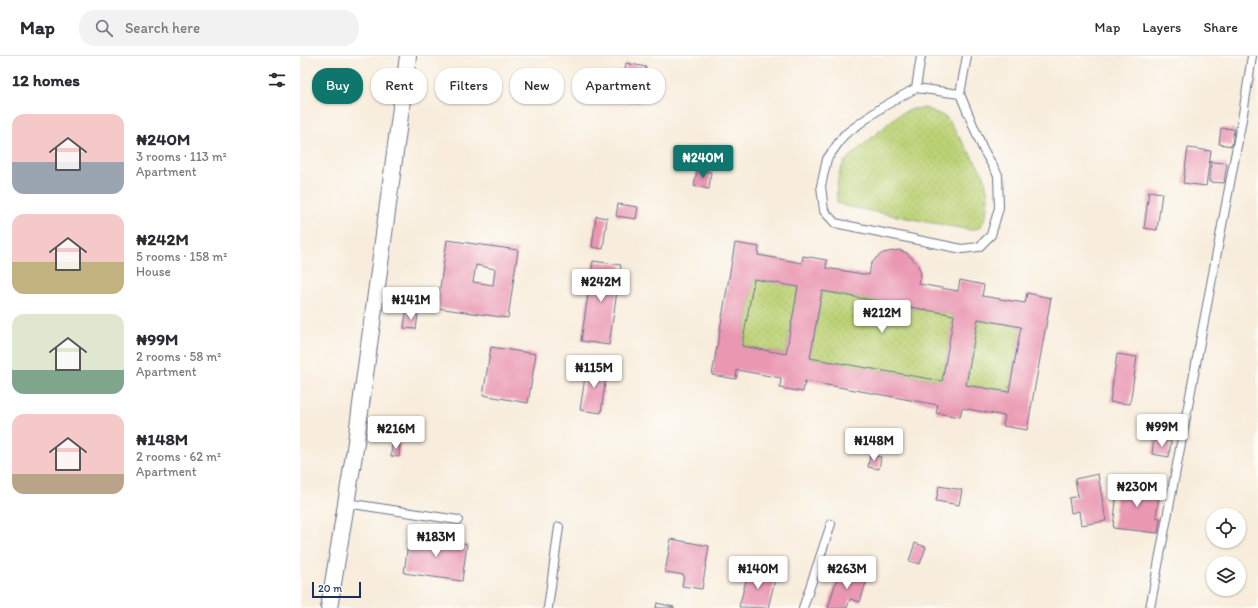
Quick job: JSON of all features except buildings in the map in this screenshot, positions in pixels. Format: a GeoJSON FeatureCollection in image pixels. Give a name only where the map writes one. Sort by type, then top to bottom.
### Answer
{"type":"FeatureCollection","features":[{"type":"Feature","properties":{"kind":"street"},"geometry":{"type":"LineString","coordinates":[[330,608],[408,56]]}},
{"type":"Feature","properties":{"kind":"lane"},"geometry":{"type":"LineString","coordinates":[[916,88],[922,56]]}},
{"type":"Feature","properties":{"kind":"lane"},"geometry":{"type":"LineString","coordinates":[[960,94],[916,88],[881,108],[844,135],[827,159],[821,186],[824,211],[835,223],[962,249],[979,247],[991,235],[999,208],[998,175],[983,149],[960,94],[967,56]]}},
{"type":"Feature","properties":{"kind":"lane"},"geometry":{"type":"LineString","coordinates":[[1150,608],[1252,56]]}},
{"type":"Feature","properties":{"kind":"lane"},"geometry":{"type":"LineString","coordinates":[[346,503],[458,520]]}},
{"type":"Feature","properties":{"kind":"lane"},"geometry":{"type":"LineString","coordinates":[[803,608],[831,524]]}},
{"type":"Feature","properties":{"kind":"lane"},"geometry":{"type":"LineString","coordinates":[[548,608],[559,527]]}},
{"type":"Feature","properties":{"kind":"green space"},"geometry":{"type":"Polygon","coordinates":[[[925,108],[946,117],[984,175],[988,196],[986,217],[979,228],[970,230],[845,206],[837,203],[838,181],[840,171],[845,161],[898,115],[913,109],[925,108]]]}},
{"type":"Feature","properties":{"kind":"green space"},"geometry":{"type":"Polygon","coordinates":[[[754,279],[798,287],[786,354],[742,346],[754,279]]]}},
{"type":"Feature","properties":{"kind":"green space"},"geometry":{"type":"Polygon","coordinates":[[[822,291],[954,315],[942,381],[810,358],[822,291]]]}},
{"type":"Feature","properties":{"kind":"green space"},"geometry":{"type":"Polygon","coordinates":[[[978,319],[1021,327],[1009,392],[966,385],[978,319]]]}}]}
